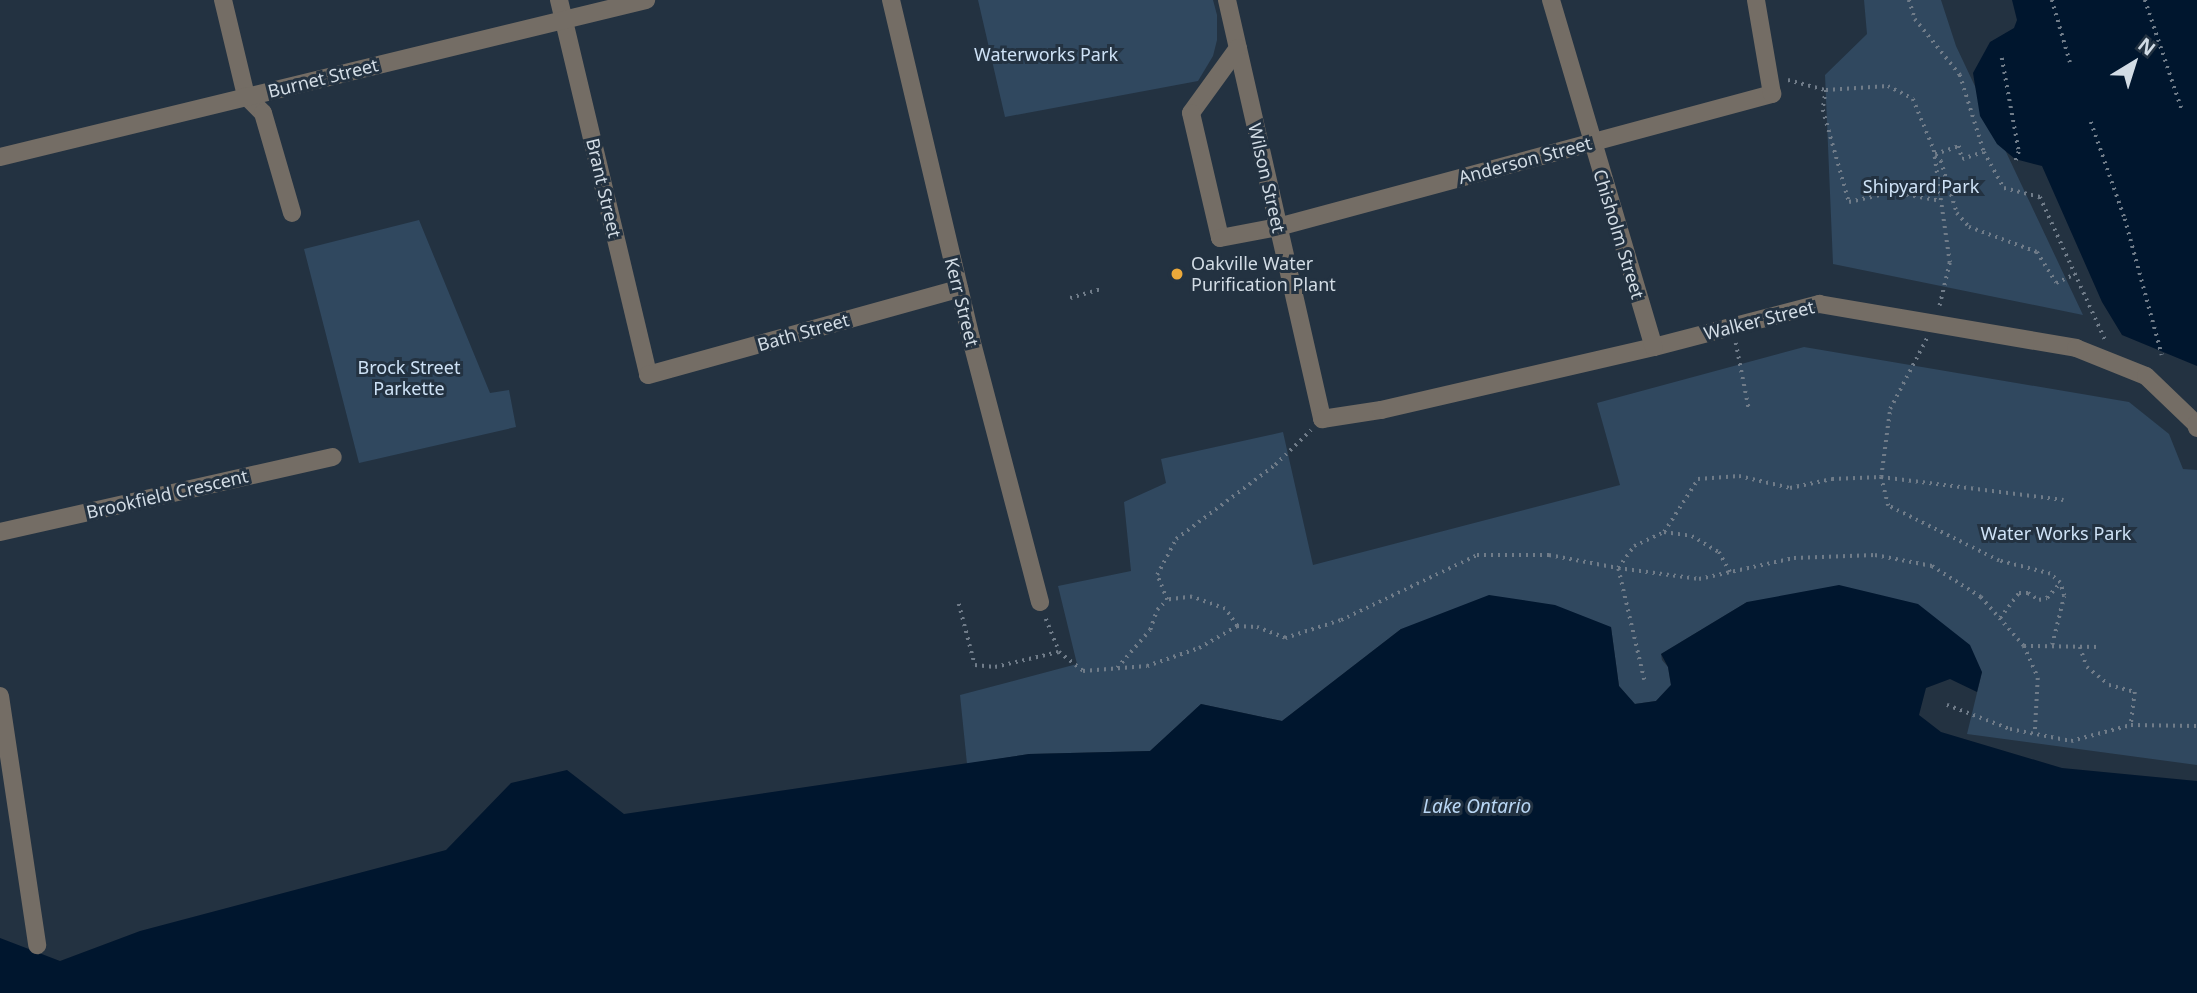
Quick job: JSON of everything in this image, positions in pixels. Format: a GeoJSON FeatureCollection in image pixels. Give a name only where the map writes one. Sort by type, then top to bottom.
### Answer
{"type":"FeatureCollection","features":[{"type":"Feature","properties":{"kind":"street"},"geometry":{"type":"LineString","coordinates":[[223,0],[246,96],[263,113],[292,213]]}},
{"type":"Feature","properties":{"kind":"street","name":"Brant Street"},"geometry":{"type":"LineString","coordinates":[[559,0],[648,375]]}},
{"type":"Feature","properties":{"kind":"street","name":"Burnet Street"},"geometry":{"type":"LineString","coordinates":[[0,158],[646,0]]}},
{"type":"Feature","properties":{"kind":"street","name":"Kerr Street"},"geometry":{"type":"LineString","coordinates":[[891,0],[959,289],[1040,602]]}},
{"type":"Feature","properties":{"kind":"street","name":"Wilson Street"},"geometry":{"type":"LineString","coordinates":[[1227,0],[1322,419]]}},
{"type":"Feature","properties":{"kind":"street","name":"Chisholm Street"},"geometry":{"type":"LineString","coordinates":[[1551,0],[1654,347]]}},
{"type":"Feature","properties":{"kind":"street"},"geometry":{"type":"LineString","coordinates":[[1756,0],[1769,75]]}},
{"type":"Feature","properties":{"kind":"street","name":"Anderson Street"},"geometry":{"type":"LineString","coordinates":[[1238,48],[1191,113],[1220,238],[1278,227],[1772,94],[1769,75]]}},
{"type":"Feature","properties":{"kind":"street","name":"Bath Street"},"geometry":{"type":"LineString","coordinates":[[648,375],[959,289]]}},
{"type":"Feature","properties":{"kind":"street","name":"Walker Street"},"geometry":{"type":"LineString","coordinates":[[1322,419],[1381,410],[1654,347],[1819,304],[2076,348],[2146,376],[2197,428]]}},
{"type":"Feature","properties":{"kind":"street","name":"Brookfield Crescent"},"geometry":{"type":"LineString","coordinates":[[0,531],[333,457]]}},
{"type":"Feature","properties":{"kind":"street"},"geometry":{"type":"LineString","coordinates":[[0,696],[37,944]]}},
{"type":"Feature","properties":{"kind":"path"},"geometry":{"type":"LineString","coordinates":[[1909,0],[1915,19],[1960,75],[1984,152],[2004,188],[2040,197],[2116,364]]}},
{"type":"Feature","properties":{"kind":"path"},"geometry":{"type":"LineString","coordinates":[[2052,0],[2070,62]]}},
{"type":"Feature","properties":{"kind":"path"},"geometry":{"type":"LineString","coordinates":[[2145,0],[2182,110]]}},
{"type":"Feature","properties":{"kind":"path"},"geometry":{"type":"LineString","coordinates":[[2002,58],[2019,152],[2015,163]]}},
{"type":"Feature","properties":{"kind":"path"},"geometry":{"type":"LineString","coordinates":[[1769,75],[1826,90],[1888,86],[1913,99],[1935,154],[1950,263]]}},
{"type":"Feature","properties":{"kind":"path"},"geometry":{"type":"LineString","coordinates":[[1826,90],[1823,110],[1849,202],[1893,192],[1941,201]]}},
{"type":"Feature","properties":{"kind":"path"},"geometry":{"type":"LineString","coordinates":[[2091,122],[2124,219],[2162,355]]}},
{"type":"Feature","properties":{"kind":"path"},"geometry":{"type":"LineString","coordinates":[[1935,154],[1959,146],[1962,159],[1984,152]]}},
{"type":"Feature","properties":{"kind":"path"},"geometry":{"type":"LineString","coordinates":[[1935,154],[1941,161],[1956,213],[1969,227],[2037,252],[2056,283],[2075,274]]}},
{"type":"Feature","properties":{"kind":"path"},"geometry":{"type":"LineString","coordinates":[[1070,298],[1101,289]]}},
{"type":"Feature","properties":{"kind":"path"},"geometry":{"type":"LineString","coordinates":[[1733,326],[1749,409]]}},
{"type":"Feature","properties":{"kind":"path"},"geometry":{"type":"LineString","coordinates":[[1890,409],[1881,477],[1888,506],[1999,561],[2050,574],[2060,583],[2064,596],[2052,645]]}},
{"type":"Feature","properties":{"kind":"path"},"geometry":{"type":"LineString","coordinates":[[1167,600],[1157,575],[1176,539],[1275,465],[1322,419]]}},
{"type":"Feature","properties":{"kind":"path"},"geometry":{"type":"LineString","coordinates":[[1644,680],[1618,568],[1634,546],[1664,532],[1698,479],[1740,476],[1790,488],[1832,480],[1881,477],[2064,500]]}},
{"type":"Feature","properties":{"kind":"path"},"geometry":{"type":"LineString","coordinates":[[1664,532],[1692,536],[1719,552],[1730,572]]}},
{"type":"Feature","properties":{"kind":"path"},"geometry":{"type":"LineString","coordinates":[[1040,602],[1059,652],[1083,671],[1147,666],[1199,648],[1237,626],[1257,627],[1285,638],[1341,620],[1477,555],[1549,555],[1699,579],[1794,558],[1875,555],[1932,566],[1981,597],[2000,618],[2024,646],[2038,678],[2035,734]]}},
{"type":"Feature","properties":{"kind":"path"},"geometry":{"type":"LineString","coordinates":[[2000,618],[2019,593],[2028,593],[2039,600],[2047,598],[2060,583]]}},
{"type":"Feature","properties":{"kind":"path"},"geometry":{"type":"LineString","coordinates":[[1117,668],[1150,630],[1157,610],[1167,600],[1192,597],[1225,609],[1237,626]]}},
{"type":"Feature","properties":{"kind":"path"},"geometry":{"type":"LineString","coordinates":[[959,604],[975,665],[995,667],[1059,652]]}},
{"type":"Feature","properties":{"kind":"path"},"geometry":{"type":"LineString","coordinates":[[2024,646],[2101,648]]}},
{"type":"Feature","properties":{"kind":"path"},"geometry":{"type":"LineString","coordinates":[[2081,647],[2087,667],[2109,685],[2135,692],[2131,725]]}},
{"type":"Feature","properties":{"kind":"path"},"geometry":{"type":"LineString","coordinates":[[1947,705],[2010,729],[2071,741],[2131,725],[2197,726]]}},
{"type":"Feature","properties":{"kind":"green space","name":"Waterworks Park"},"geometry":{"type":"Polygon","coordinates":[[[978,0],[1213,0],[1217,15],[1217,40],[1213,56],[1198,81],[1005,117],[978,0]]]}},
{"type":"Feature","properties":{"kind":"green space","name":"Shipyard Park"},"geometry":{"type":"Polygon","coordinates":[[[1864,0],[1941,0],[1956,46],[2083,315],[1833,264],[1825,75],[1867,34],[1864,0]]]}},
{"type":"Feature","properties":{"kind":"green space","name":"Brock Street Parkette"},"geometry":{"type":"Polygon","coordinates":[[[419,220],[490,393],[509,390],[516,427],[359,463],[304,249],[419,220]]]}},
{"type":"Feature","properties":{"kind":"green space","name":"Water Works Park"},"geometry":{"type":"Polygon","coordinates":[[[1804,347],[2129,402],[2169,434],[2183,469],[2197,470],[2197,765],[1967,734],[1982,672],[1747,602],[1661,654],[1668,667],[1671,685],[1656,701],[1634,704],[1619,686],[1611,627],[1401,629],[1282,721],[1201,704],[1150,751],[1029,754],[967,764],[960,695],[1077,664],[1058,586],[1131,571],[1124,502],[1166,483],[1161,459],[1283,432],[1313,565],[1620,485],[1597,403],[1804,347]]]}},
{"type":"Feature","properties":{"kind":"water"},"geometry":{"type":"Polygon","coordinates":[[[2012,0],[2197,0],[2197,366],[2122,335],[2102,302],[2042,166],[2015,159],[1997,144],[1980,116],[1973,73],[1990,42],[2014,28],[2017,20],[2012,0]]]}},
{"type":"Feature","properties":{"kind":"water","name":"Lake Ontario"},"geometry":{"type":"Polygon","coordinates":[[[1839,585],[1918,604],[1970,645],[1982,672],[1977,692],[1950,679],[1926,688],[1919,715],[1941,732],[2062,768],[2197,781],[2197,993],[0,993],[0,938],[60,961],[140,931],[446,850],[511,783],[567,770],[624,814],[1029,754],[1150,751],[1201,704],[1282,721],[1401,629],[1489,595],[1555,605],[1611,627],[1619,686],[1635,704],[1656,701],[1671,685],[1668,667],[1661,654],[1747,602],[1839,585]]]}},
{"type":"Feature","properties":{"kind":"place","name":"Oakville Water Purification Plant"},"geometry":{"type":"Point","coordinates":[1177,274]}}]}
